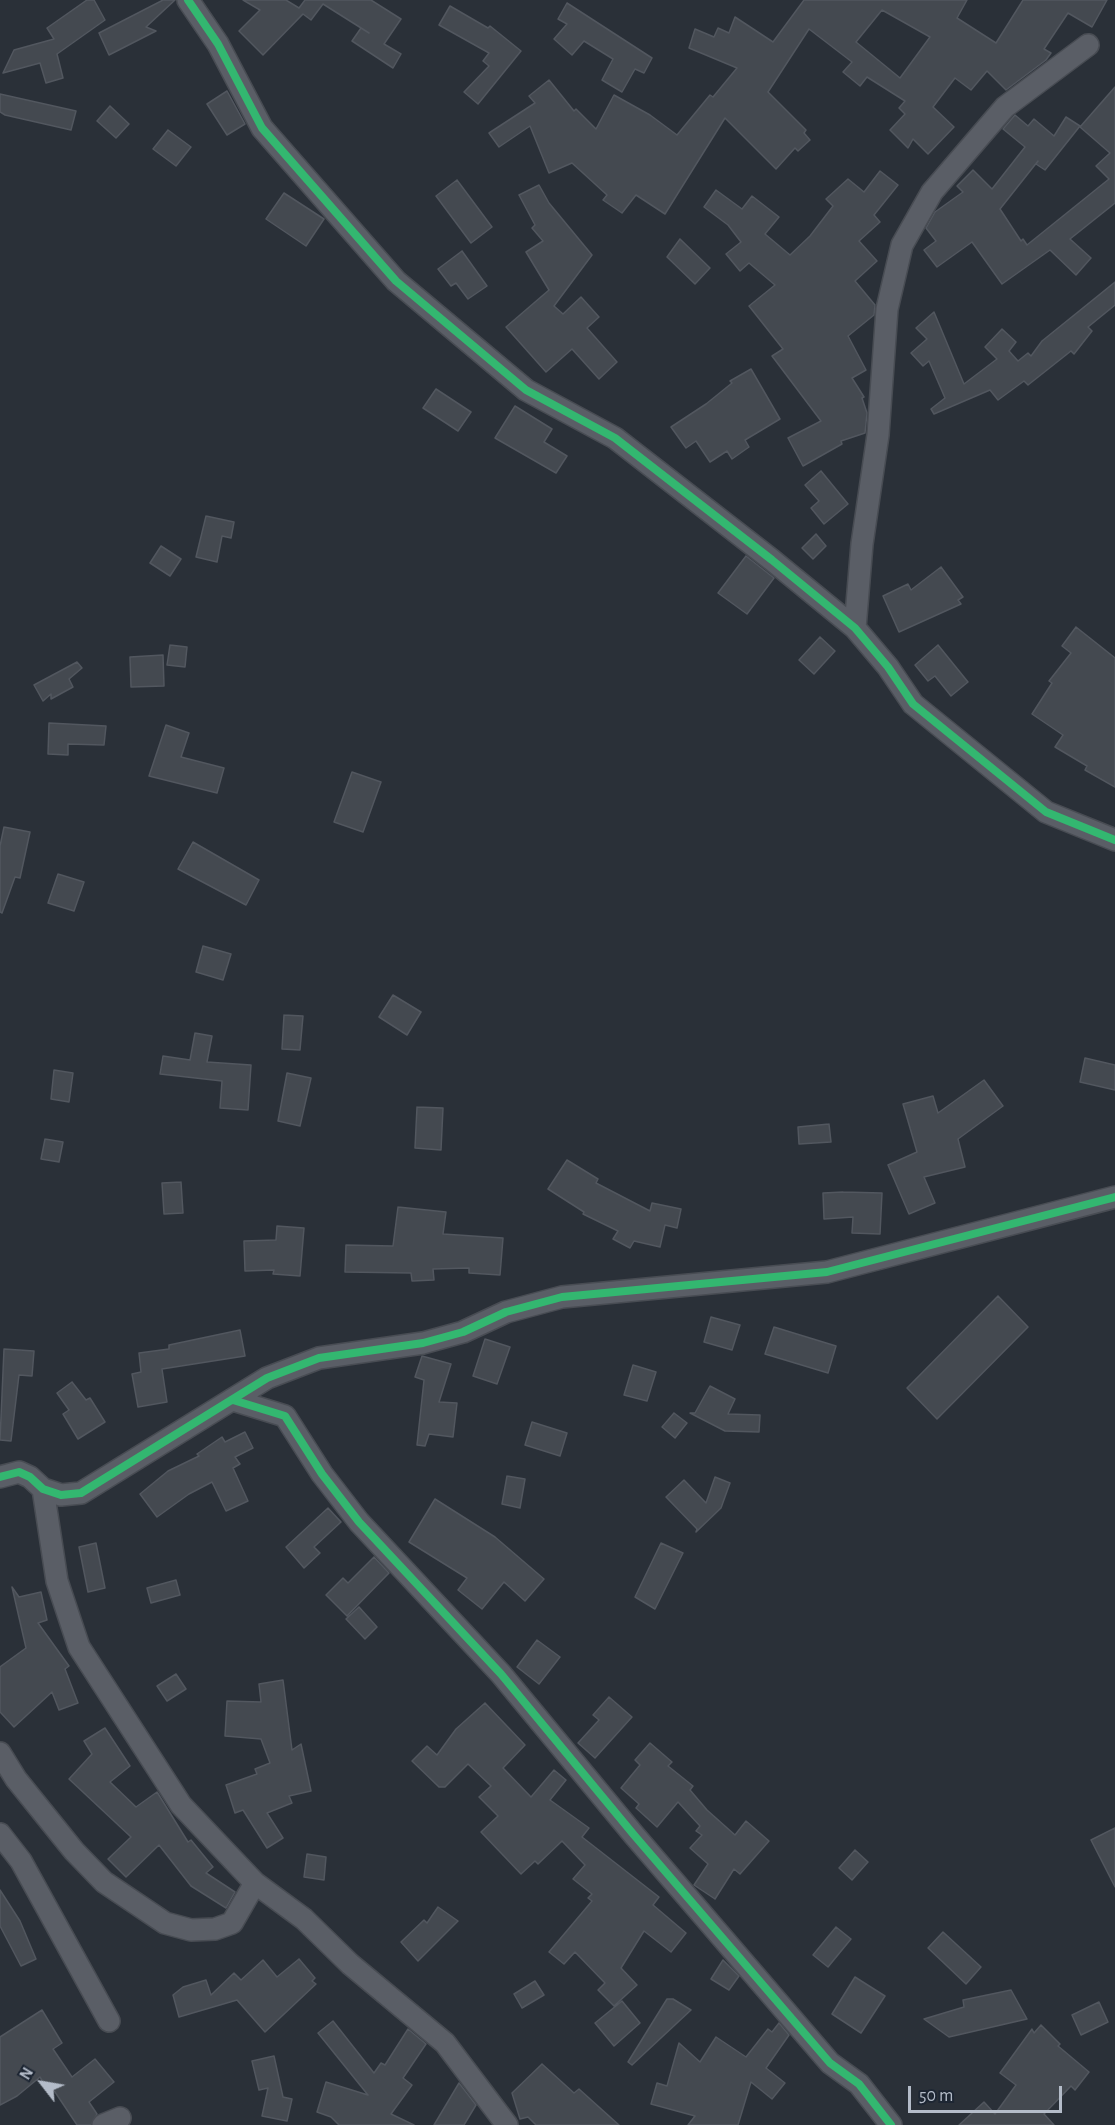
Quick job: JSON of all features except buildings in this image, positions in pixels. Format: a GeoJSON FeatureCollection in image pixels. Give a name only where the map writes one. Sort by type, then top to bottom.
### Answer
{"type":"FeatureCollection","features":[{"type":"Feature","properties":{"kind":"street"},"geometry":{"type":"LineString","coordinates":[[188,0],[218,44],[262,128],[396,281],[526,390],[615,438],[855,628],[888,667],[913,704],[1046,812],[1115,840]]}},
{"type":"Feature","properties":{"kind":"street"},"geometry":{"type":"LineString","coordinates":[[855,628],[862,544],[878,435],[887,309],[902,246],[932,192],[1005,107],[1088,45]]}},
{"type":"Feature","properties":{"kind":"street"},"geometry":{"type":"LineString","coordinates":[[0,1478],[19,1472],[30,1477],[44,1489],[61,1495],[81,1493],[267,1378],[319,1358],[423,1343],[463,1332],[506,1312],[562,1298],[827,1272],[1115,1197]]}},
{"type":"Feature","properties":{"kind":"street"},"geometry":{"type":"LineString","coordinates":[[233,1400],[285,1416],[322,1474],[359,1522],[501,1674],[642,1844],[830,2063],[859,2084],[891,2125]]}},
{"type":"Feature","properties":{"kind":"street"},"geometry":{"type":"LineString","coordinates":[[44,1489],[57,1581],[79,1647],[181,1805],[255,1883],[304,1919],[350,1964],[446,2043],[507,2125]]}},
{"type":"Feature","properties":{"kind":"street"},"geometry":{"type":"LineString","coordinates":[[0,1753],[16,1779],[74,1851],[104,1882],[165,1923],[191,1930],[215,1929],[231,1923],[255,1883]]}},
{"type":"Feature","properties":{"kind":"street"},"geometry":{"type":"LineString","coordinates":[[0,1834],[21,1861],[109,2021]]}},
{"type":"Feature","properties":{"kind":"cycle path"},"geometry":{"type":"LineString","coordinates":[[188,0],[218,44],[262,128],[396,281],[526,390],[615,438],[772,560],[855,628],[888,667],[913,704],[1046,812],[1115,840]]}},
{"type":"Feature","properties":{"kind":"cycle path"},"geometry":{"type":"LineString","coordinates":[[0,1477],[19,1472],[30,1477],[43,1489],[61,1495],[81,1493],[267,1378],[319,1358],[423,1343],[463,1332],[506,1312],[562,1297],[827,1272],[1115,1197]]}},
{"type":"Feature","properties":{"kind":"cycle path"},"geometry":{"type":"LineString","coordinates":[[233,1400],[285,1416],[322,1474],[359,1522],[501,1674],[634,1835],[830,2063],[859,2084],[891,2125]]}}]}
